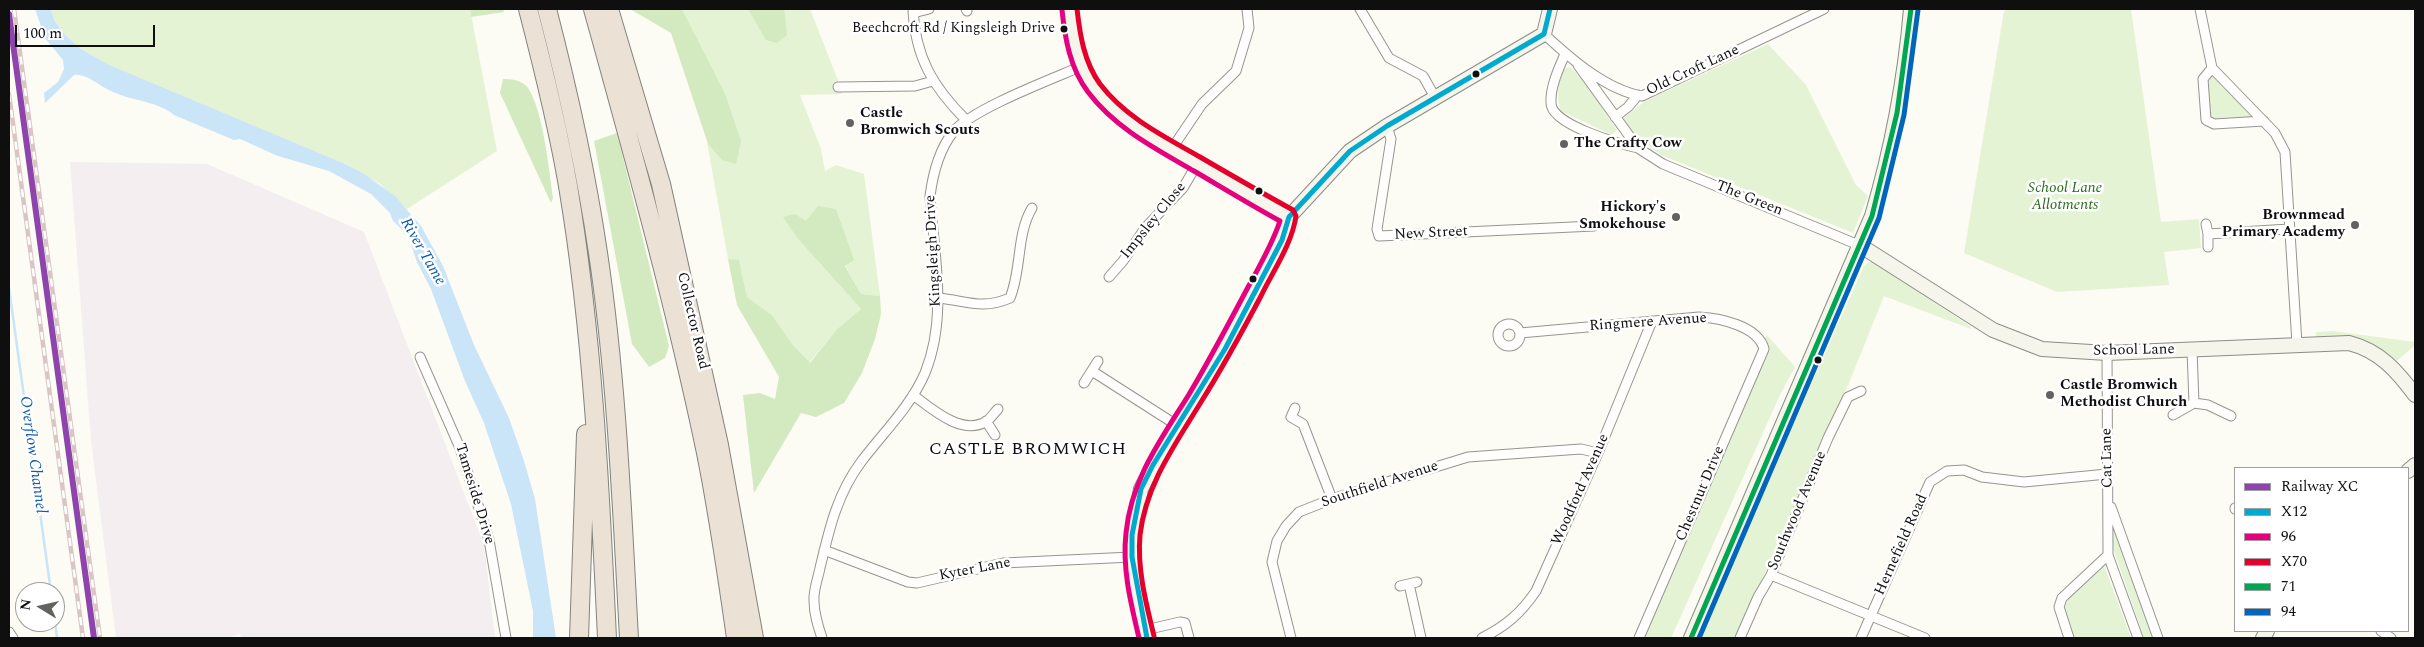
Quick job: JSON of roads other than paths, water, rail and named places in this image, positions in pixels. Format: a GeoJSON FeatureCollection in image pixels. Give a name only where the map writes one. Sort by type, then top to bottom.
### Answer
{"type":"FeatureCollection","features":[{"type":"Feature","properties":{"kind":"highway"},"geometry":{"type":"LineString","coordinates":[[528,9],[568,185],[586,318],[600,482],[607,638]]}},
{"type":"Feature","properties":{"kind":"highway"},"geometry":{"type":"LineString","coordinates":[[547,9],[581,154],[599,255],[613,385],[629,638]]}},
{"type":"Feature","properties":{"kind":"highway","name":"Collector Road"},"geometry":{"type":"LineString","coordinates":[[593,9],[646,201],[705,447],[721,534],[736,638]]}},
{"type":"Feature","properties":{"kind":"highway","name":"Collector Road"},"geometry":{"type":"LineString","coordinates":[[609,9],[661,184],[720,445],[754,638]]}},
{"type":"Feature","properties":{"kind":"highway"},"geometry":{"type":"LineString","coordinates":[[580,638],[586,448],[586,318]]}},
{"type":"Feature","properties":{"kind":"highway"},"geometry":{"type":"LineString","coordinates":[[623,638],[624,551]]}},
{"type":"Feature","properties":{"kind":"main road"},"geometry":{"type":"LineString","coordinates":[[1069,9],[1070,28],[1082,66],[1095,90],[1109,107],[1133,128],[1289,217]]}},
{"type":"Feature","properties":{"kind":"main road"},"geometry":{"type":"LineString","coordinates":[[1146,634],[1132,557],[1132,535],[1141,489],[1153,465],[1229,341],[1282,240],[1289,217],[1350,151],[1387,126],[1544,34],[1550,9]]}},
{"type":"Feature","properties":{"kind":"main road"},"geometry":{"type":"LineString","coordinates":[[1691,638],[1861,246],[1872,216],[1886,166],[1907,56],[1912,9]]}},
{"type":"Feature","properties":{"kind":"main road","name":"School Lane"},"geometry":{"type":"LineString","coordinates":[[1861,246],[1967,314],[2011,339],[2042,348],[2107,353],[2338,342],[2362,346],[2393,367],[2415,395]]}},
{"type":"Feature","properties":{"kind":"street"},"geometry":{"type":"LineString","coordinates":[[929,9],[913,11],[918,45],[933,81],[944,98],[966,120]]}},
{"type":"Feature","properties":{"kind":"street"},"geometry":{"type":"LineString","coordinates":[[1171,150],[1202,104],[1236,71],[1249,28],[1247,9]]}},
{"type":"Feature","properties":{"kind":"street"},"geometry":{"type":"LineString","coordinates":[[1360,9],[1389,58],[1423,76],[1436,99]]}},
{"type":"Feature","properties":{"kind":"street","name":"Old Croft Lane"},"geometry":{"type":"LineString","coordinates":[[1544,34],[1578,65],[1627,92],[1648,95],[1824,9]]}},
{"type":"Feature","properties":{"kind":"street"},"geometry":{"type":"LineString","coordinates":[[2200,9],[2212,68],[2275,133],[2285,152],[2297,344]]}},
{"type":"Feature","properties":{"kind":"street","name":"The Green"},"geometry":{"type":"LineString","coordinates":[[1565,54],[1558,69],[1551,103],[1553,110],[1582,131],[1609,142],[1638,148]]}},
{"type":"Feature","properties":{"kind":"street","name":"The Green"},"geometry":{"type":"LineString","coordinates":[[1578,65],[1638,148],[1663,164],[1861,246]]}},
{"type":"Feature","properties":{"kind":"street","name":"Kingsleigh Drive"},"geometry":{"type":"LineString","coordinates":[[822,638],[813,599],[832,516],[844,487],[912,395],[925,372],[936,333],[938,298],[930,196],[932,178],[940,154],[953,132],[966,120],[1022,91],[1082,66]]}},
{"type":"Feature","properties":{"kind":"street"},"geometry":{"type":"LineString","coordinates":[[2212,68],[2203,79],[2206,120],[2214,124],[2264,121]]}},
{"type":"Feature","properties":{"kind":"street"},"geometry":{"type":"LineString","coordinates":[[838,87],[915,86],[933,81]]}},
{"type":"Feature","properties":{"kind":"street"},"geometry":{"type":"LineString","coordinates":[[1615,117],[1628,107],[1638,95]]}},
{"type":"Feature","properties":{"kind":"street","name":"New Street"},"geometry":{"type":"LineString","coordinates":[[1387,126],[1391,139],[1377,229],[1379,236],[1594,226]]}},
{"type":"Feature","properties":{"kind":"street","name":"Impsley Close"},"geometry":{"type":"LineString","coordinates":[[1109,276],[1123,261],[1145,228],[1183,188],[1197,164]]}},
{"type":"Feature","properties":{"kind":"street"},"geometry":{"type":"LineString","coordinates":[[938,298],[962,300],[980,306],[995,304],[1010,298],[1017,281],[1024,221],[1032,208]]}},
{"type":"Feature","properties":{"kind":"street"},"geometry":{"type":"LineString","coordinates":[[2206,224],[2208,247]]}},
{"type":"Feature","properties":{"kind":"street"},"geometry":{"type":"LineString","coordinates":[[2208,234],[2290,229]]}},
{"type":"Feature","properties":{"kind":"street","name":"Ringmere Avenue"},"geometry":{"type":"LineString","coordinates":[[1520,333],[1699,316],[1720,319],[1754,333],[1762,340],[1764,349]]}},
{"type":"Feature","properties":{"kind":"street","name":"Woodford Avenue"},"geometry":{"type":"LineString","coordinates":[[1482,638],[1510,623],[1525,608],[1536,591],[1598,453],[1652,321]]}},
{"type":"Feature","properties":{"kind":"street","name":"Chestnut Drive"},"geometry":{"type":"LineString","coordinates":[[1639,638],[1764,349]]}},
{"type":"Feature","properties":{"kind":"street"},"geometry":{"type":"LineString","coordinates":[[2192,350],[2194,403]]}},
{"type":"Feature","properties":{"kind":"street","name":"Cat Lane"},"geometry":{"type":"LineString","coordinates":[[2107,353],[2108,555],[2138,638]]}},
{"type":"Feature","properties":{"kind":"street","name":"Tameside Drive"},"geometry":{"type":"LineString","coordinates":[[420,357],[460,448],[489,540],[506,638]]}},
{"type":"Feature","properties":{"kind":"street"},"geometry":{"type":"LineString","coordinates":[[1084,383],[1098,361]]}},
{"type":"Feature","properties":{"kind":"street"},"geometry":{"type":"LineString","coordinates":[[1092,371],[1178,426]]}},
{"type":"Feature","properties":{"kind":"street","name":"Southwood Avenue"},"geometry":{"type":"LineString","coordinates":[[1740,638],[1758,597],[1772,575],[1828,438],[1848,397],[1861,391]]}},
{"type":"Feature","properties":{"kind":"street"},"geometry":{"type":"LineString","coordinates":[[912,395],[944,417],[958,423],[971,425],[986,421],[998,409]]}},
{"type":"Feature","properties":{"kind":"street"},"geometry":{"type":"LineString","coordinates":[[2173,415],[2194,403],[2208,405],[2231,416]]}},
{"type":"Feature","properties":{"kind":"street"},"geometry":{"type":"LineString","coordinates":[[1295,408],[1291,417],[1303,424],[1332,499]]}},
{"type":"Feature","properties":{"kind":"street"},"geometry":{"type":"LineString","coordinates":[[986,421],[995,435]]}},
{"type":"Feature","properties":{"kind":"street","name":"Southfield Avenue"},"geometry":{"type":"LineString","coordinates":[[1291,638],[1272,562],[1277,541],[1286,526],[1299,512],[1332,499],[1468,457],[1581,449],[1598,453]]}},
{"type":"Feature","properties":{"kind":"street","name":"Hernefield Road"},"geometry":{"type":"LineString","coordinates":[[1861,638],[1930,482],[1947,471],[1964,470],[1982,477],[2024,482],[2107,474]]}},
{"type":"Feature","properties":{"kind":"street","name":"Cat Lane"},"geometry":{"type":"LineString","coordinates":[[2109,502],[2158,638]]}},
{"type":"Feature","properties":{"kind":"street","name":"Kyter Lane"},"geometry":{"type":"LineString","coordinates":[[824,550],[903,580],[917,583],[1003,563],[1132,557]]}},
{"type":"Feature","properties":{"kind":"street"},"geometry":{"type":"LineString","coordinates":[[2069,638],[2059,607],[2062,598],[2108,555]]}},
{"type":"Feature","properties":{"kind":"street"},"geometry":{"type":"LineString","coordinates":[[1772,575],[1925,638]]}},
{"type":"Feature","properties":{"kind":"street"},"geometry":{"type":"LineString","coordinates":[[1408,584],[1421,638]]}},
{"type":"Feature","properties":{"kind":"street"},"geometry":{"type":"LineString","coordinates":[[1146,634],[1180,622],[1185,623],[1189,638]]}},
{"type":"Feature","properties":{"kind":"street"},"geometry":{"type":"LineString","coordinates":[[9,632],[13,638]]}},
{"type":"Feature","properties":{"kind":"water","name":"River Tame"},"geometry":{"type":"Polygon","coordinates":[[[35,9],[51,9],[54,20],[65,35],[81,49],[109,65],[345,164],[364,174],[395,196],[421,226],[443,266],[474,345],[509,418],[524,461],[535,499],[556,638],[533,638],[533,611],[511,504],[484,423],[465,381],[431,289],[417,262],[408,235],[393,221],[390,213],[371,194],[329,171],[278,156],[240,139],[234,140],[174,115],[159,106],[117,94],[83,76],[74,75],[45,103],[44,93],[58,82],[64,69],[63,60],[45,38],[35,9]]]}},
{"type":"Feature","properties":{"kind":"waterway","name":"Overflow Channel"},"geometry":{"type":"LineString","coordinates":[[9,288],[50,582]]}},
{"type":"Feature","properties":{"kind":"waterway","name":"Overflow Channel"},"geometry":{"type":"LineString","coordinates":[[56,632],[57,638]]}},
{"type":"Feature","properties":{"kind":"railway"},"geometry":{"type":"LineString","coordinates":[[14,9],[100,638]]}},
{"type":"Feature","properties":{"kind":"railway"},"geometry":{"type":"LineString","coordinates":[[9,94],[83,638]]}},
{"type":"Feature","properties":{"kind":"rail line","name":"XC"},"geometry":{"type":"LineString","coordinates":[[9,14],[94,638]]}},
{"type":"Feature","properties":{"kind":"place","name":"Beechcroft Rd / Kingsleigh Drive"},"geometry":{"type":"Point","coordinates":[1064,29]}},
{"type":"Feature","properties":{"kind":"place","name":"Castle Bromwich Scouts"},"geometry":{"type":"Point","coordinates":[850,123]}},
{"type":"Feature","properties":{"kind":"place","name":"The Crafty Cow"},"geometry":{"type":"Point","coordinates":[1564,144]}},
{"type":"Feature","properties":{"kind":"place","name":"Hickory's Smokehouse"},"geometry":{"type":"Point","coordinates":[1676,217]}},
{"type":"Feature","properties":{"kind":"place","name":"Brownmead Primary Academy"},"geometry":{"type":"Point","coordinates":[2355,225]}},
{"type":"Feature","properties":{"kind":"place","name":"Castle Bromwich Methodist Church"},"geometry":{"type":"Point","coordinates":[2050,395]}},
{"type":"Feature","properties":{"kind":"district","name":"CASTLE BROMWICH"},"geometry":{"type":"Point","coordinates":[1028,450]}},
{"type":"Feature","properties":{"kind":"park label","name":"School Lane Allotments"},"geometry":{"type":"Point","coordinates":[2065,198]}}]}
